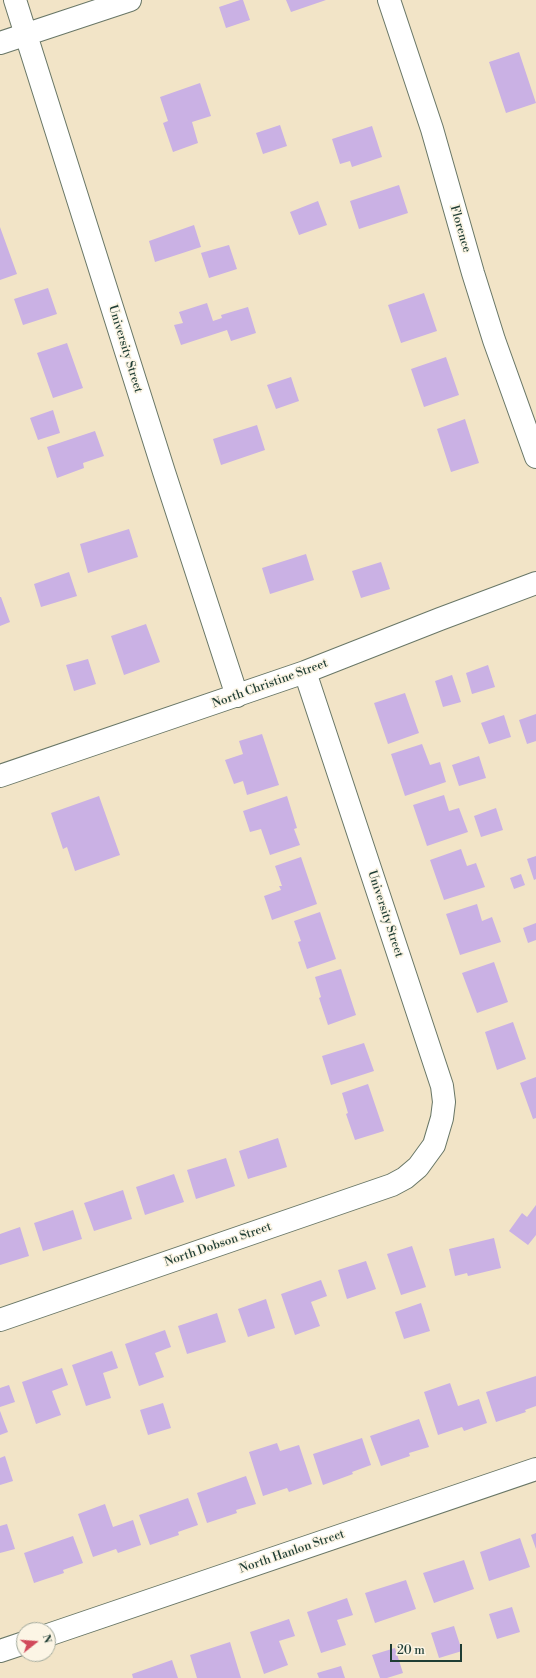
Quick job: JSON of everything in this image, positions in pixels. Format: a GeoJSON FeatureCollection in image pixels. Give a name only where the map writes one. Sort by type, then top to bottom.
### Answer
{"type":"FeatureCollection","features":[{"type":"Feature","properties":{"kind":"street","name":"University Street"},"geometry":{"type":"LineString","coordinates":[[15,0],[164,472],[237,696]]}},
{"type":"Feature","properties":{"kind":"street"},"geometry":{"type":"LineString","coordinates":[[0,43],[130,0]]}},
{"type":"Feature","properties":{"kind":"street","name":"Florence"},"geometry":{"type":"LineString","coordinates":[[389,0],[432,129],[473,273],[536,457]]}},
{"type":"Feature","properties":{"kind":"street","name":"North Christine Street"},"geometry":{"type":"LineString","coordinates":[[0,776],[305,672],[440,619],[536,584]]}},
{"type":"Feature","properties":{"kind":"street","name":"University Street"},"geometry":{"type":"LineString","coordinates":[[305,672],[442,1086],[444,1102],[442,1118],[434,1145],[427,1155]]}},
{"type":"Feature","properties":{"kind":"street","name":"North Dobson Street"},"geometry":{"type":"LineString","coordinates":[[0,1320],[392,1185],[405,1178],[418,1167],[427,1155]]}},
{"type":"Feature","properties":{"kind":"street","name":"North Hanlon Street"},"geometry":{"type":"LineString","coordinates":[[56,1632],[536,1469]]}},
{"type":"Feature","properties":{"kind":"street"},"geometry":{"type":"LineString","coordinates":[[0,1651],[16,1646]]}},
{"type":"Feature","properties":{"kind":"building"},"geometry":{"type":"Polygon","coordinates":[[[243,0],[250,20],[226,28],[219,7],[243,0]]]}},
{"type":"Feature","properties":{"kind":"building"},"geometry":{"type":"Polygon","coordinates":[[[286,0],[326,0],[291,12],[286,0]]]}},
{"type":"Feature","properties":{"kind":"building"},"geometry":{"type":"Polygon","coordinates":[[[519,52],[536,103],[506,113],[489,62],[519,52]]]}},
{"type":"Feature","properties":{"kind":"building"},"geometry":{"type":"Polygon","coordinates":[[[200,83],[211,116],[192,122],[198,143],[173,152],[163,123],[168,121],[160,97],[200,83]]]}},
{"type":"Feature","properties":{"kind":"building"},"geometry":{"type":"Polygon","coordinates":[[[280,125],[287,146],[263,154],[256,133],[280,125]]]}},
{"type":"Feature","properties":{"kind":"building"},"geometry":{"type":"Polygon","coordinates":[[[372,126],[382,157],[352,167],[350,161],[340,164],[332,139],[372,126]]]}},
{"type":"Feature","properties":{"kind":"building"},"geometry":{"type":"Polygon","coordinates":[[[399,185],[408,213],[359,229],[350,201],[399,185]]]}},
{"type":"Feature","properties":{"kind":"building"},"geometry":{"type":"Polygon","coordinates":[[[318,201],[327,225],[299,235],[290,212],[318,201]]]}},
{"type":"Feature","properties":{"kind":"building"},"geometry":{"type":"Polygon","coordinates":[[[194,225],[201,247],[155,262],[149,241],[194,225]]]}},
{"type":"Feature","properties":{"kind":"building"},"geometry":{"type":"Polygon","coordinates":[[[0,227],[17,274],[0,280],[0,227]]]}},
{"type":"Feature","properties":{"kind":"building"},"geometry":{"type":"Polygon","coordinates":[[[229,245],[237,269],[209,278],[201,253],[229,245]]]}},
{"type":"Feature","properties":{"kind":"building"},"geometry":{"type":"Polygon","coordinates":[[[48,288],[57,314],[23,325],[14,299],[48,288]]]}},
{"type":"Feature","properties":{"kind":"building"},"geometry":{"type":"Polygon","coordinates":[[[424,293],[437,331],[401,343],[388,305],[424,293]]]}},
{"type":"Feature","properties":{"kind":"building"},"geometry":{"type":"Polygon","coordinates":[[[207,303],[213,321],[222,318],[221,315],[248,307],[256,333],[231,341],[227,330],[181,345],[174,325],[183,323],[179,312],[207,303]]]}},
{"type":"Feature","properties":{"kind":"building"},"geometry":{"type":"Polygon","coordinates":[[[67,343],[83,388],[53,398],[37,353],[67,343]]]}},
{"type":"Feature","properties":{"kind":"building"},"geometry":{"type":"Polygon","coordinates":[[[446,357],[459,395],[424,407],[411,369],[446,357]]]}},
{"type":"Feature","properties":{"kind":"building"},"geometry":{"type":"Polygon","coordinates":[[[291,377],[299,401],[276,409],[267,385],[291,377]]]}},
{"type":"Feature","properties":{"kind":"building"},"geometry":{"type":"Polygon","coordinates":[[[53,410],[60,433],[38,440],[30,418],[53,410]]]}},
{"type":"Feature","properties":{"kind":"building"},"geometry":{"type":"Polygon","coordinates":[[[465,419],[479,463],[451,472],[437,429],[465,419]]]}},
{"type":"Feature","properties":{"kind":"building"},"geometry":{"type":"Polygon","coordinates":[[[257,425],[265,450],[221,465],[213,439],[257,425]]]}},
{"type":"Feature","properties":{"kind":"building"},"geometry":{"type":"Polygon","coordinates":[[[95,431],[104,456],[83,463],[84,468],[57,478],[47,447],[95,431]]]}},
{"type":"Feature","properties":{"kind":"building"},"geometry":{"type":"Polygon","coordinates":[[[129,529],[138,557],[88,573],[80,544],[129,529]]]}},
{"type":"Feature","properties":{"kind":"building"},"geometry":{"type":"Polygon","coordinates":[[[306,554],[314,580],[270,594],[262,568],[306,554]]]}},
{"type":"Feature","properties":{"kind":"building"},"geometry":{"type":"Polygon","coordinates":[[[381,562],[390,589],[361,598],[352,571],[381,562]]]}},
{"type":"Feature","properties":{"kind":"building"},"geometry":{"type":"Polygon","coordinates":[[[69,572],[77,596],[41,607],[34,584],[69,572]]]}},
{"type":"Feature","properties":{"kind":"building"},"geometry":{"type":"Polygon","coordinates":[[[0,597],[10,622],[0,626],[0,597]]]}},
{"type":"Feature","properties":{"kind":"building"},"geometry":{"type":"Polygon","coordinates":[[[146,624],[160,662],[124,675],[111,636],[146,624]]]}},
{"type":"Feature","properties":{"kind":"building"},"geometry":{"type":"Polygon","coordinates":[[[88,659],[96,684],[74,691],[66,665],[88,659]]]}},
{"type":"Feature","properties":{"kind":"building"},"geometry":{"type":"Polygon","coordinates":[[[488,665],[495,687],[472,694],[466,673],[488,665]]]}},
{"type":"Feature","properties":{"kind":"building"},"geometry":{"type":"Polygon","coordinates":[[[452,675],[461,702],[443,707],[435,681],[452,675]]]}},
{"type":"Feature","properties":{"kind":"building"},"geometry":{"type":"Polygon","coordinates":[[[405,693],[419,733],[388,744],[374,703],[405,693]]]}},
{"type":"Feature","properties":{"kind":"building"},"geometry":{"type":"Polygon","coordinates":[[[536,714],[536,741],[527,744],[519,720],[536,714]]]}},
{"type":"Feature","properties":{"kind":"building"},"geometry":{"type":"Polygon","coordinates":[[[504,715],[511,737],[489,744],[481,723],[504,715]]]}},
{"type":"Feature","properties":{"kind":"building"},"geometry":{"type":"Polygon","coordinates":[[[262,734],[279,785],[247,795],[243,781],[234,784],[225,760],[243,754],[239,741],[262,734]]]}},
{"type":"Feature","properties":{"kind":"building"},"geometry":{"type":"Polygon","coordinates":[[[422,744],[430,765],[440,762],[446,782],[405,796],[391,754],[422,744]]]}},
{"type":"Feature","properties":{"kind":"building"},"geometry":{"type":"Polygon","coordinates":[[[479,756],[486,778],[459,786],[452,765],[479,756]]]}},
{"type":"Feature","properties":{"kind":"building"},"geometry":{"type":"Polygon","coordinates":[[[444,795],[449,811],[459,808],[468,832],[427,846],[413,805],[444,795]]]}},
{"type":"Feature","properties":{"kind":"building"},"geometry":{"type":"Polygon","coordinates":[[[99,796],[120,855],[75,871],[67,847],[63,849],[51,813],[99,796]]]}},
{"type":"Feature","properties":{"kind":"building"},"geometry":{"type":"Polygon","coordinates":[[[287,796],[297,828],[294,829],[300,845],[270,855],[261,829],[250,832],[243,811],[287,796]]]}},
{"type":"Feature","properties":{"kind":"building"},"geometry":{"type":"Polygon","coordinates":[[[496,808],[503,830],[481,837],[474,816],[496,808]]]}},
{"type":"Feature","properties":{"kind":"building"},"geometry":{"type":"Polygon","coordinates":[[[461,849],[467,866],[476,863],[485,887],[444,900],[430,860],[461,849]]]}},
{"type":"Feature","properties":{"kind":"building"},"geometry":{"type":"Polygon","coordinates":[[[536,856],[536,879],[534,880],[527,859],[536,856]]]}},
{"type":"Feature","properties":{"kind":"building"},"geometry":{"type":"Polygon","coordinates":[[[301,857],[317,904],[272,920],[264,896],[281,890],[279,886],[282,886],[275,866],[301,857]]]}},
{"type":"Feature","properties":{"kind":"building"},"geometry":{"type":"Polygon","coordinates":[[[521,874],[525,885],[514,889],[510,878],[521,874]]]}},
{"type":"Feature","properties":{"kind":"building"},"geometry":{"type":"Polygon","coordinates":[[[477,904],[482,921],[492,917],[501,942],[460,955],[446,914],[477,904]]]}},
{"type":"Feature","properties":{"kind":"building"},"geometry":{"type":"Polygon","coordinates":[[[320,912],[336,959],[307,969],[298,942],[301,941],[294,921],[320,912]]]}},
{"type":"Feature","properties":{"kind":"building"},"geometry":{"type":"Polygon","coordinates":[[[536,923],[536,940],[528,943],[523,928],[536,923]]]}},
{"type":"Feature","properties":{"kind":"building"},"geometry":{"type":"Polygon","coordinates":[[[494,962],[508,1002],[477,1013],[462,973],[494,962]]]}},
{"type":"Feature","properties":{"kind":"building"},"geometry":{"type":"Polygon","coordinates":[[[341,969],[356,1015],[328,1025],[319,998],[321,997],[315,977],[341,969]]]}},
{"type":"Feature","properties":{"kind":"building"},"geometry":{"type":"Polygon","coordinates":[[[513,1022],[526,1059],[497,1070],[485,1032],[513,1022]]]}},
{"type":"Feature","properties":{"kind":"building"},"geometry":{"type":"Polygon","coordinates":[[[364,1043],[374,1071],[331,1085],[322,1056],[364,1043]]]}},
{"type":"Feature","properties":{"kind":"building"},"geometry":{"type":"Polygon","coordinates":[[[536,1077],[536,1118],[533,1119],[520,1083],[536,1077]]]}},
{"type":"Feature","properties":{"kind":"building"},"geometry":{"type":"Polygon","coordinates":[[[368,1084],[384,1131],[355,1140],[346,1114],[348,1113],[342,1093],[368,1084]]]}},
{"type":"Feature","properties":{"kind":"building"},"geometry":{"type":"Polygon","coordinates":[[[278,1138],[287,1167],[248,1179],[239,1151],[278,1138]]]}},
{"type":"Feature","properties":{"kind":"building"},"geometry":{"type":"Polygon","coordinates":[[[226,1158],[235,1186],[196,1199],[187,1170],[226,1158]]]}},
{"type":"Feature","properties":{"kind":"building"},"geometry":{"type":"Polygon","coordinates":[[[174,1174],[184,1202],[145,1215],[136,1187],[174,1174]]]}},
{"type":"Feature","properties":{"kind":"building"},"geometry":{"type":"Polygon","coordinates":[[[123,1190],[132,1219],[94,1231],[84,1203],[123,1190]]]}},
{"type":"Feature","properties":{"kind":"building"},"geometry":{"type":"Polygon","coordinates":[[[536,1205],[536,1235],[528,1245],[509,1231],[522,1213],[527,1217],[536,1205]]]}},
{"type":"Feature","properties":{"kind":"building"},"geometry":{"type":"Polygon","coordinates":[[[73,1210],[82,1239],[43,1251],[34,1223],[73,1210]]]}},
{"type":"Feature","properties":{"kind":"building"},"geometry":{"type":"Polygon","coordinates":[[[20,1227],[29,1256],[0,1265],[0,1234],[20,1227]]]}},
{"type":"Feature","properties":{"kind":"building"},"geometry":{"type":"Polygon","coordinates":[[[494,1238],[501,1268],[468,1276],[467,1273],[455,1276],[449,1249],[494,1238]]]}},
{"type":"Feature","properties":{"kind":"building"},"geometry":{"type":"Polygon","coordinates":[[[412,1246],[426,1287],[401,1295],[387,1254],[412,1246]]]}},
{"type":"Feature","properties":{"kind":"building"},"geometry":{"type":"Polygon","coordinates":[[[366,1261],[376,1289],[347,1299],[338,1270],[366,1261]]]}},
{"type":"Feature","properties":{"kind":"building"},"geometry":{"type":"Polygon","coordinates":[[[321,1280],[327,1296],[311,1302],[320,1326],[295,1335],[281,1294],[321,1280]]]}},
{"type":"Feature","properties":{"kind":"building"},"geometry":{"type":"Polygon","coordinates":[[[266,1299],[275,1328],[248,1337],[238,1309],[266,1299]]]}},
{"type":"Feature","properties":{"kind":"building"},"geometry":{"type":"Polygon","coordinates":[[[421,1303],[430,1331],[404,1339],[395,1312],[421,1303]]]}},
{"type":"Feature","properties":{"kind":"building"},"geometry":{"type":"Polygon","coordinates":[[[217,1313],[226,1342],[187,1354],[178,1326],[217,1313]]]}},
{"type":"Feature","properties":{"kind":"building"},"geometry":{"type":"Polygon","coordinates":[[[165,1330],[171,1347],[155,1353],[164,1377],[139,1386],[125,1344],[165,1330]]]}},
{"type":"Feature","properties":{"kind":"building"},"geometry":{"type":"Polygon","coordinates":[[[112,1351],[118,1368],[103,1373],[111,1398],[86,1406],[72,1365],[112,1351]]]}},
{"type":"Feature","properties":{"kind":"building"},"geometry":{"type":"Polygon","coordinates":[[[62,1368],[68,1385],[52,1391],[61,1415],[36,1424],[22,1382],[62,1368]]]}},
{"type":"Feature","properties":{"kind":"building"},"geometry":{"type":"Polygon","coordinates":[[[536,1376],[536,1406],[525,1410],[526,1412],[496,1422],[486,1392],[536,1376]]]}},
{"type":"Feature","properties":{"kind":"building"},"geometry":{"type":"Polygon","coordinates":[[[450,1383],[458,1406],[479,1399],[487,1423],[464,1431],[462,1427],[438,1435],[424,1392],[450,1383]]]}},
{"type":"Feature","properties":{"kind":"building"},"geometry":{"type":"Polygon","coordinates":[[[9,1385],[15,1402],[0,1407],[0,1388],[9,1385]]]}},
{"type":"Feature","properties":{"kind":"building"},"geometry":{"type":"Polygon","coordinates":[[[163,1403],[171,1428],[148,1435],[140,1410],[163,1403]]]}},
{"type":"Feature","properties":{"kind":"building"},"geometry":{"type":"Polygon","coordinates":[[[0,1411],[8,1432],[0,1435],[0,1411]]]}},
{"type":"Feature","properties":{"kind":"building"},"geometry":{"type":"Polygon","coordinates":[[[419,1419],[429,1447],[409,1453],[410,1456],[381,1466],[370,1436],[419,1419]]]}},
{"type":"Feature","properties":{"kind":"building"},"geometry":{"type":"Polygon","coordinates":[[[362,1438],[371,1465],[352,1472],[353,1474],[323,1485],[313,1454],[362,1438]]]}},
{"type":"Feature","properties":{"kind":"building"},"geometry":{"type":"Polygon","coordinates":[[[277,1443],[280,1451],[299,1445],[312,1484],[289,1492],[287,1488],[263,1496],[249,1452],[277,1443]]]}},
{"type":"Feature","properties":{"kind":"building"},"geometry":{"type":"Polygon","coordinates":[[[5,1456],[13,1481],[0,1485],[0,1458],[5,1456]]]}},
{"type":"Feature","properties":{"kind":"building"},"geometry":{"type":"Polygon","coordinates":[[[246,1476],[256,1504],[236,1510],[237,1513],[207,1523],[197,1493],[246,1476]]]}},
{"type":"Feature","properties":{"kind":"building"},"geometry":{"type":"Polygon","coordinates":[[[188,1498],[198,1525],[178,1532],[179,1535],[150,1545],[139,1515],[188,1498]]]}},
{"type":"Feature","properties":{"kind":"building"},"geometry":{"type":"Polygon","coordinates":[[[105,1504],[113,1527],[133,1520],[141,1545],[118,1553],[116,1549],[93,1557],[78,1514],[105,1504]]]}},
{"type":"Feature","properties":{"kind":"building"},"geometry":{"type":"Polygon","coordinates":[[[7,1524],[15,1549],[0,1553],[0,1526],[7,1524]]]}},
{"type":"Feature","properties":{"kind":"building"},"geometry":{"type":"Polygon","coordinates":[[[536,1533],[536,1549],[531,1535],[536,1533]]]}},
{"type":"Feature","properties":{"kind":"building"},"geometry":{"type":"Polygon","coordinates":[[[73,1536],[83,1563],[63,1570],[64,1573],[34,1583],[24,1553],[73,1536]]]}},
{"type":"Feature","properties":{"kind":"building"},"geometry":{"type":"Polygon","coordinates":[[[520,1538],[530,1567],[489,1581],[480,1552],[520,1538]]]}},
{"type":"Feature","properties":{"kind":"building"},"geometry":{"type":"Polygon","coordinates":[[[464,1560],[474,1589],[434,1603],[423,1573],[464,1560]]]}},
{"type":"Feature","properties":{"kind":"building"},"geometry":{"type":"Polygon","coordinates":[[[406,1580],[416,1609],[375,1623],[365,1593],[406,1580]]]}},
{"type":"Feature","properties":{"kind":"building"},"geometry":{"type":"Polygon","coordinates":[[[347,1598],[353,1615],[337,1620],[346,1645],[321,1653],[307,1612],[347,1598]]]}},
{"type":"Feature","properties":{"kind":"building"},"geometry":{"type":"Polygon","coordinates":[[[512,1607],[520,1632],[497,1639],[489,1614],[512,1607]]]}},
{"type":"Feature","properties":{"kind":"building"},"geometry":{"type":"Polygon","coordinates":[[[289,1619],[295,1636],[279,1641],[288,1665],[264,1674],[250,1632],[289,1619]]]}},
{"type":"Feature","properties":{"kind":"building"},"geometry":{"type":"Polygon","coordinates":[[[454,1626],[462,1651],[439,1658],[431,1633],[454,1626]]]}},
{"type":"Feature","properties":{"kind":"building"},"geometry":{"type":"Polygon","coordinates":[[[230,1642],[241,1678],[197,1678],[190,1655],[230,1642]]]}},
{"type":"Feature","properties":{"kind":"building"},"geometry":{"type":"Polygon","coordinates":[[[395,1648],[403,1673],[387,1678],[380,1678],[372,1655],[395,1648]]]}},
{"type":"Feature","properties":{"kind":"building"},"geometry":{"type":"Polygon","coordinates":[[[172,1660],[178,1678],[133,1678],[132,1674],[172,1660]]]}},
{"type":"Feature","properties":{"kind":"building"},"geometry":{"type":"Polygon","coordinates":[[[341,1666],[345,1678],[319,1678],[317,1673],[341,1666]]]}}]}
